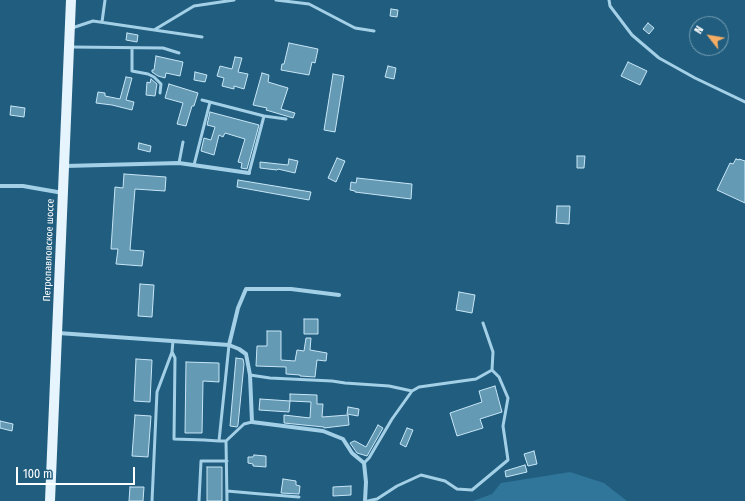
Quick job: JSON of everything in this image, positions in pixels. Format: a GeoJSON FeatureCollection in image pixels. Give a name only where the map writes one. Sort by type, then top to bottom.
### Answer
{"type":"FeatureCollection","features":[{"type":"Feature","properties":{"kind":"main road","name":"Петропавловское шоссе"},"geometry":{"type":"LineString","coordinates":[[50,501],[71,0]]}},
{"type":"Feature","properties":{"kind":"street"},"geometry":{"type":"LineString","coordinates":[[64,166],[179,163],[249,173]]}},
{"type":"Feature","properties":{"kind":"street"},"geometry":{"type":"LineString","coordinates":[[0,186],[23,186],[63,193]]}},
{"type":"Feature","properties":{"kind":"street"},"geometry":{"type":"LineString","coordinates":[[229,346],[238,308],[246,289],[291,289],[339,295]]}},
{"type":"Feature","properties":{"kind":"street"},"geometry":{"type":"LineString","coordinates":[[57,333],[174,341],[229,346],[239,349],[246,354],[250,375],[252,422],[323,430],[343,439],[352,454],[364,463],[367,501]]}},
{"type":"Feature","properties":{"kind":"lane"},"geometry":{"type":"LineString","coordinates":[[102,22],[105,0]]}},
{"type":"Feature","properties":{"kind":"lane"},"geometry":{"type":"LineString","coordinates":[[154,30],[194,6],[234,0]]}},
{"type":"Feature","properties":{"kind":"lane"},"geometry":{"type":"LineString","coordinates":[[276,0],[309,4],[355,28],[374,31]]}},
{"type":"Feature","properties":{"kind":"lane"},"geometry":{"type":"LineString","coordinates":[[609,0],[610,6],[632,35],[659,58],[695,78],[745,102]]}},
{"type":"Feature","properties":{"kind":"lane"},"geometry":{"type":"LineString","coordinates":[[70,28],[93,21],[202,37]]}},
{"type":"Feature","properties":{"kind":"lane"},"geometry":{"type":"LineString","coordinates":[[69,47],[163,48],[179,53]]}},
{"type":"Feature","properties":{"kind":"lane"},"geometry":{"type":"LineString","coordinates":[[132,48],[132,71],[148,74],[154,77],[161,84],[160,93]]}},
{"type":"Feature","properties":{"kind":"lane"},"geometry":{"type":"LineString","coordinates":[[202,100],[264,116],[286,120]]}},
{"type":"Feature","properties":{"kind":"lane"},"geometry":{"type":"LineString","coordinates":[[194,165],[210,102]]}},
{"type":"Feature","properties":{"kind":"lane"},"geometry":{"type":"LineString","coordinates":[[249,173],[264,116]]}},
{"type":"Feature","properties":{"kind":"lane"},"geometry":{"type":"LineString","coordinates":[[179,163],[183,142]]}},
{"type":"Feature","properties":{"kind":"lane"},"geometry":{"type":"LineString","coordinates":[[367,501],[377,499],[397,486],[421,474],[445,481],[457,489],[472,490],[508,460],[503,426],[508,398],[499,377],[492,370],[493,352],[483,323]]}},
{"type":"Feature","properties":{"kind":"lane"},"geometry":{"type":"LineString","coordinates":[[152,501],[157,392],[172,352],[174,341]]}},
{"type":"Feature","properties":{"kind":"lane"},"geometry":{"type":"LineString","coordinates":[[219,441],[229,346]]}},
{"type":"Feature","properties":{"kind":"lane"},"geometry":{"type":"LineString","coordinates":[[172,352],[175,358],[174,439],[226,441],[244,424],[252,422]]}},
{"type":"Feature","properties":{"kind":"lane"},"geometry":{"type":"LineString","coordinates":[[364,463],[369,458],[392,419],[412,391],[419,387],[476,379],[492,370]]}},
{"type":"Feature","properties":{"kind":"lane"},"geometry":{"type":"LineString","coordinates":[[250,375],[270,378],[389,386],[412,391]]}},
{"type":"Feature","properties":{"kind":"lane"},"geometry":{"type":"LineString","coordinates":[[226,441],[227,501]]}},
{"type":"Feature","properties":{"kind":"lane"},"geometry":{"type":"LineString","coordinates":[[199,501],[201,461],[227,461]]}},
{"type":"Feature","properties":{"kind":"lane"},"geometry":{"type":"LineString","coordinates":[[227,491],[299,497]]}},
{"type":"Feature","properties":{"kind":"shaded area"},"geometry":{"type":"Polygon","coordinates":[[[570,472],[604,483],[627,501],[473,501],[492,494],[501,483],[570,472]]]}},
{"type":"Feature","properties":{"kind":"building"},"geometry":{"type":"Polygon","coordinates":[[[391,9],[398,10],[397,17],[390,16],[391,9]]]}},
{"type":"Feature","properties":{"kind":"building"},"geometry":{"type":"Polygon","coordinates":[[[648,23],[654,28],[649,34],[643,29],[648,23]]]}},
{"type":"Feature","properties":{"kind":"building"},"geometry":{"type":"Polygon","coordinates":[[[127,33],[138,35],[137,42],[126,40],[127,33]]]}},
{"type":"Feature","properties":{"kind":"building"},"geometry":{"type":"Polygon","coordinates":[[[289,43],[318,49],[315,63],[312,62],[309,75],[281,70],[289,43]]]}},
{"type":"Feature","properties":{"kind":"building"},"geometry":{"type":"Polygon","coordinates":[[[156,56],[183,62],[180,76],[166,73],[165,78],[152,72],[152,70],[154,70],[156,56]]]}},
{"type":"Feature","properties":{"kind":"building"},"geometry":{"type":"Polygon","coordinates":[[[235,57],[242,58],[238,72],[248,74],[244,89],[234,86],[234,89],[222,86],[224,78],[217,76],[220,66],[232,69],[235,57]]]}},
{"type":"Feature","properties":{"kind":"building"},"geometry":{"type":"Polygon","coordinates":[[[628,62],[647,71],[640,85],[621,76],[628,62]]]}},
{"type":"Feature","properties":{"kind":"building"},"geometry":{"type":"Polygon","coordinates":[[[388,66],[396,68],[394,79],[385,77],[388,66]]]}},
{"type":"Feature","properties":{"kind":"building"},"geometry":{"type":"Polygon","coordinates":[[[195,72],[207,75],[205,82],[194,80],[195,72]]]}},
{"type":"Feature","properties":{"kind":"building"},"geometry":{"type":"Polygon","coordinates":[[[262,73],[269,75],[268,82],[288,88],[281,109],[295,113],[293,118],[266,110],[267,108],[253,105],[262,73]]]}},
{"type":"Feature","properties":{"kind":"building"},"geometry":{"type":"Polygon","coordinates":[[[333,74],[344,76],[335,132],[324,130],[333,74]]]}},
{"type":"Feature","properties":{"kind":"building"},"geometry":{"type":"Polygon","coordinates":[[[126,77],[132,78],[126,100],[134,102],[132,110],[96,103],[98,92],[105,93],[105,96],[120,99],[126,77]]]}},
{"type":"Feature","properties":{"kind":"building"},"geometry":{"type":"Polygon","coordinates":[[[151,79],[157,84],[155,96],[146,95],[147,82],[150,83],[151,79]]]}},
{"type":"Feature","properties":{"kind":"building"},"geometry":{"type":"Polygon","coordinates":[[[169,84],[198,93],[186,126],[177,124],[183,103],[165,98],[169,84]]]}},
{"type":"Feature","properties":{"kind":"building"},"geometry":{"type":"Polygon","coordinates":[[[11,106],[25,108],[24,117],[10,115],[11,106]]]}},
{"type":"Feature","properties":{"kind":"building"},"geometry":{"type":"Polygon","coordinates":[[[210,112],[259,125],[247,169],[241,168],[242,163],[238,162],[245,139],[225,133],[223,137],[219,135],[214,155],[201,151],[204,138],[211,140],[215,127],[207,125],[210,112]]]}},
{"type":"Feature","properties":{"kind":"building"},"geometry":{"type":"Polygon","coordinates":[[[139,143],[151,146],[150,152],[138,149],[139,143]]]}},
{"type":"Feature","properties":{"kind":"building"},"geometry":{"type":"Polygon","coordinates":[[[577,156],[585,156],[584,168],[577,168],[577,156]]]}},
{"type":"Feature","properties":{"kind":"building"},"geometry":{"type":"Polygon","coordinates":[[[337,158],[345,161],[336,182],[328,178],[337,158]]]}},
{"type":"Feature","properties":{"kind":"building"},"geometry":{"type":"Polygon","coordinates":[[[289,159],[298,161],[295,173],[278,169],[260,168],[260,162],[288,165],[289,159]]]}},
{"type":"Feature","properties":{"kind":"building"},"geometry":{"type":"Polygon","coordinates":[[[736,159],[745,161],[745,203],[717,190],[730,163],[733,164],[736,159]]]}},
{"type":"Feature","properties":{"kind":"building"},"geometry":{"type":"Polygon","coordinates":[[[124,174],[166,177],[165,191],[135,189],[130,250],[144,251],[142,266],[116,264],[118,249],[111,249],[115,187],[123,188],[124,174]]]}},
{"type":"Feature","properties":{"kind":"building"},"geometry":{"type":"Polygon","coordinates":[[[357,178],[412,184],[411,199],[355,192],[350,190],[351,182],[356,183],[357,178]]]}},
{"type":"Feature","properties":{"kind":"building"},"geometry":{"type":"Polygon","coordinates":[[[238,180],[311,192],[309,200],[237,187],[238,180]]]}},
{"type":"Feature","properties":{"kind":"building"},"geometry":{"type":"Polygon","coordinates":[[[557,206],[570,206],[569,224],[556,223],[557,206]]]}},
{"type":"Feature","properties":{"kind":"building"},"geometry":{"type":"Polygon","coordinates":[[[140,284],[154,285],[152,317],[138,316],[140,284]]]}},
{"type":"Feature","properties":{"kind":"building"},"geometry":{"type":"Polygon","coordinates":[[[459,292],[475,295],[472,313],[456,310],[459,292]]]}},
{"type":"Feature","properties":{"kind":"building"},"geometry":{"type":"Polygon","coordinates":[[[304,319],[318,319],[318,334],[304,334],[304,319]]]}},
{"type":"Feature","properties":{"kind":"building"},"geometry":{"type":"Polygon","coordinates":[[[267,331],[281,331],[281,360],[295,361],[297,350],[304,351],[306,338],[311,338],[310,350],[327,353],[326,361],[317,360],[315,377],[286,374],[286,367],[256,366],[257,346],[267,346],[267,331]]]}},
{"type":"Feature","properties":{"kind":"building"},"geometry":{"type":"Polygon","coordinates":[[[236,358],[243,359],[244,364],[237,427],[230,426],[236,358]]]}},
{"type":"Feature","properties":{"kind":"building"},"geometry":{"type":"Polygon","coordinates":[[[136,359],[152,360],[150,402],[134,401],[136,359]]]}},
{"type":"Feature","properties":{"kind":"building"},"geometry":{"type":"Polygon","coordinates":[[[186,362],[219,363],[219,382],[203,381],[202,433],[185,433],[186,362]]]}},
{"type":"Feature","properties":{"kind":"building"},"geometry":{"type":"Polygon","coordinates":[[[495,386],[502,412],[480,419],[483,428],[457,436],[450,413],[482,402],[479,391],[495,386]]]}},
{"type":"Feature","properties":{"kind":"building"},"geometry":{"type":"Polygon","coordinates":[[[290,394],[317,395],[317,404],[323,404],[322,417],[348,415],[349,425],[324,428],[284,423],[284,415],[310,418],[311,402],[290,401],[290,394]]]}},
{"type":"Feature","properties":{"kind":"building"},"geometry":{"type":"Polygon","coordinates":[[[260,399],[290,401],[289,412],[259,410],[260,399]]]}},
{"type":"Feature","properties":{"kind":"building"},"geometry":{"type":"Polygon","coordinates":[[[348,407],[359,409],[358,416],[347,414],[348,407]]]}},
{"type":"Feature","properties":{"kind":"building"},"geometry":{"type":"Polygon","coordinates":[[[135,415],[151,416],[148,457],[132,456],[135,415]]]}},
{"type":"Feature","properties":{"kind":"building"},"geometry":{"type":"Polygon","coordinates":[[[0,421],[13,424],[12,431],[0,428],[0,421]]]}},
{"type":"Feature","properties":{"kind":"building"},"geometry":{"type":"Polygon","coordinates":[[[378,425],[383,428],[367,456],[357,453],[350,443],[355,441],[366,447],[378,425]]]}},
{"type":"Feature","properties":{"kind":"building"},"geometry":{"type":"Polygon","coordinates":[[[407,428],[413,430],[406,447],[400,444],[407,428]]]}},
{"type":"Feature","properties":{"kind":"building"},"geometry":{"type":"Polygon","coordinates":[[[534,451],[537,464],[528,466],[524,454],[534,451]]]}},
{"type":"Feature","properties":{"kind":"building"},"geometry":{"type":"Polygon","coordinates":[[[254,455],[266,456],[266,467],[253,466],[253,464],[248,463],[248,457],[253,457],[254,455]]]}},
{"type":"Feature","properties":{"kind":"building"},"geometry":{"type":"Polygon","coordinates":[[[525,465],[527,472],[506,477],[505,471],[525,465]]]}},
{"type":"Feature","properties":{"kind":"building"},"geometry":{"type":"Polygon","coordinates":[[[207,467],[222,467],[222,501],[207,501],[207,467]]]}},
{"type":"Feature","properties":{"kind":"building"},"geometry":{"type":"Polygon","coordinates":[[[283,479],[296,481],[296,485],[300,486],[299,494],[281,493],[283,479]]]}},
{"type":"Feature","properties":{"kind":"building"},"geometry":{"type":"Polygon","coordinates":[[[351,486],[351,495],[333,496],[333,487],[351,486]]]}},
{"type":"Feature","properties":{"kind":"building"},"geometry":{"type":"Polygon","coordinates":[[[130,487],[144,487],[143,501],[129,501],[130,487]]]}}]}
